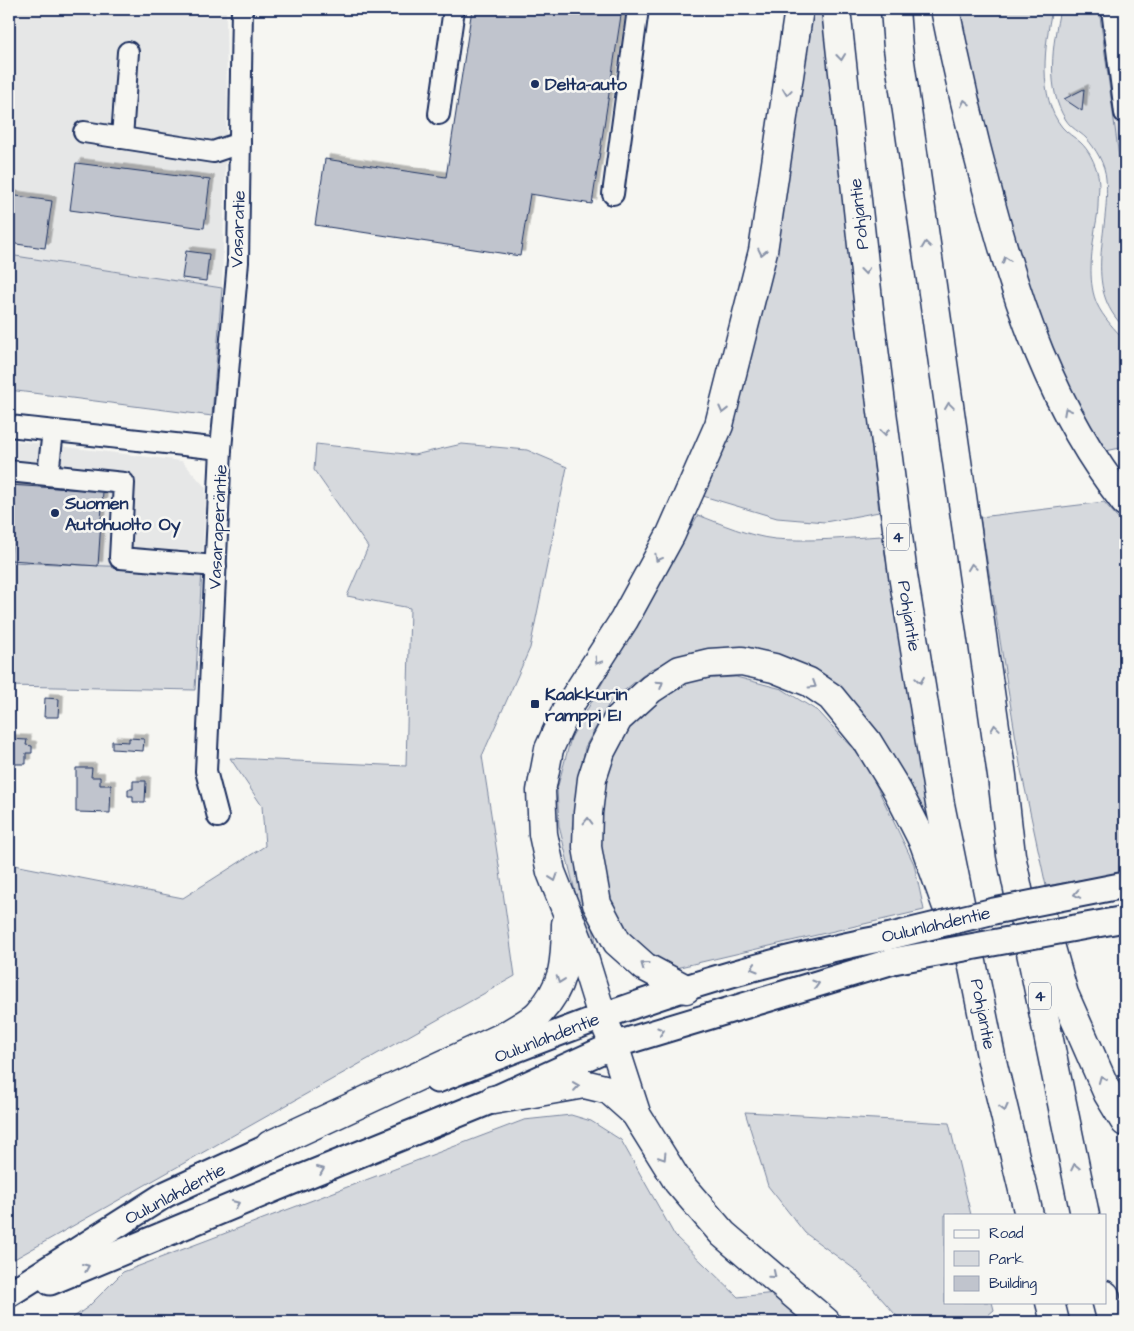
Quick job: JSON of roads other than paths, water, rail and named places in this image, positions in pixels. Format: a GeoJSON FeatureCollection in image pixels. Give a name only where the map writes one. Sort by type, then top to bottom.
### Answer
{"type":"FeatureCollection","features":[{"type":"Feature","properties":{"kind":"highway"},"geometry":{"type":"LineString","coordinates":[[798,9],[763,251],[719,425],[671,534],[624,620],[567,708],[549,749],[542,791],[543,834],[551,872],[580,946],[637,1116],[678,1182],[724,1234],[826,1322]]}},
{"type":"Feature","properties":{"kind":"highway","name":"Pohjantie"},"geometry":{"type":"LineString","coordinates":[[836,9],[870,318],[903,575],[940,804],[992,1061],[1029,1214]]}},
{"type":"Feature","properties":{"kind":"highway","name":"4"},"geometry":{"type":"LineString","coordinates":[[895,9],[898,48],[1002,776],[1011,855],[1085,1214]]}},
{"type":"Feature","properties":{"kind":"highway"},"geometry":{"type":"LineString","coordinates":[[945,9],[973,136],[1006,259],[1026,319],[1046,371],[1090,454],[1125,502]]}},
{"type":"Feature","properties":{"kind":"highway"},"geometry":{"type":"LineString","coordinates":[[686,988],[644,967],[617,942],[597,904],[587,847],[592,779],[601,751],[618,719],[651,690],[680,670],[710,663],[742,661],[774,668],[809,682],[831,697],[867,741],[897,790],[924,843],[943,893],[974,1005],[992,1061]]}},
{"type":"Feature","properties":{"kind":"highway"},"geometry":{"type":"LineString","coordinates":[[1002,776],[1064,994],[1108,1094],[1125,1122]]}},
{"type":"Feature","properties":{"kind":"highway"},"geometry":{"type":"LineString","coordinates":[[270,1145],[507,1035],[538,1014],[557,989],[564,968],[567,915]]}},
{"type":"Feature","properties":{"kind":"highway"},"geometry":{"type":"LineString","coordinates":[[493,1100],[584,1084],[609,1090],[637,1116]]}},
{"type":"Feature","properties":{"kind":"highway"},"geometry":{"type":"LineString","coordinates":[[1106,1299],[1112,1322]]}},
{"type":"Feature","properties":{"kind":"highway"},"geometry":{"type":"LineString","coordinates":[[1050,1304],[1055,1322]]}},
{"type":"Feature","properties":{"kind":"main road","name":"Oulunlahdentie"},"geometry":{"type":"LineString","coordinates":[[9,1294],[166,1194],[270,1145],[602,1016],[765,964],[994,911],[1125,885]]}},
{"type":"Feature","properties":{"kind":"main road","name":"Oulunlahdentie"},"geometry":{"type":"LineString","coordinates":[[9,1299],[493,1100],[614,1046],[893,961],[1125,919]]}},
{"type":"Feature","properties":{"kind":"street","name":"Vasaratie"},"geometry":{"type":"LineString","coordinates":[[222,449],[238,262],[242,9]]}},
{"type":"Feature","properties":{"kind":"street"},"geometry":{"type":"LineString","coordinates":[[439,114],[454,9]]}},
{"type":"Feature","properties":{"kind":"street"},"geometry":{"type":"LineString","coordinates":[[613,194],[638,9]]}},
{"type":"Feature","properties":{"kind":"street"},"geometry":{"type":"LineString","coordinates":[[1112,9],[1120,35],[1125,113]]}},
{"type":"Feature","properties":{"kind":"street"},"geometry":{"type":"LineString","coordinates":[[122,138],[128,52]]}},
{"type":"Feature","properties":{"kind":"street"},"geometry":{"type":"LineString","coordinates":[[84,132],[213,152],[240,143]]}},
{"type":"Feature","properties":{"kind":"street","name":"Vasaraperäntie"},"geometry":{"type":"LineString","coordinates":[[9,426],[222,449],[206,771],[218,817]]}},
{"type":"Feature","properties":{"kind":"street"},"geometry":{"type":"LineString","coordinates":[[48,474],[53,432]]}},
{"type":"Feature","properties":{"kind":"street"},"geometry":{"type":"LineString","coordinates":[[9,471],[124,483],[120,558],[216,566]]}},
{"type":"Feature","properties":{"kind":"place","name":"Delta-auto"},"geometry":{"type":"Point","coordinates":[535,84]}},
{"type":"Feature","properties":{"kind":"place","name":"Suomen Autohuolto Oy"},"geometry":{"type":"Point","coordinates":[55,513]}},
{"type":"Feature","properties":{"kind":"place","name":"Kaakkurin ramppi E1"},"geometry":{"type":"Point","coordinates":[535,704]}}]}
